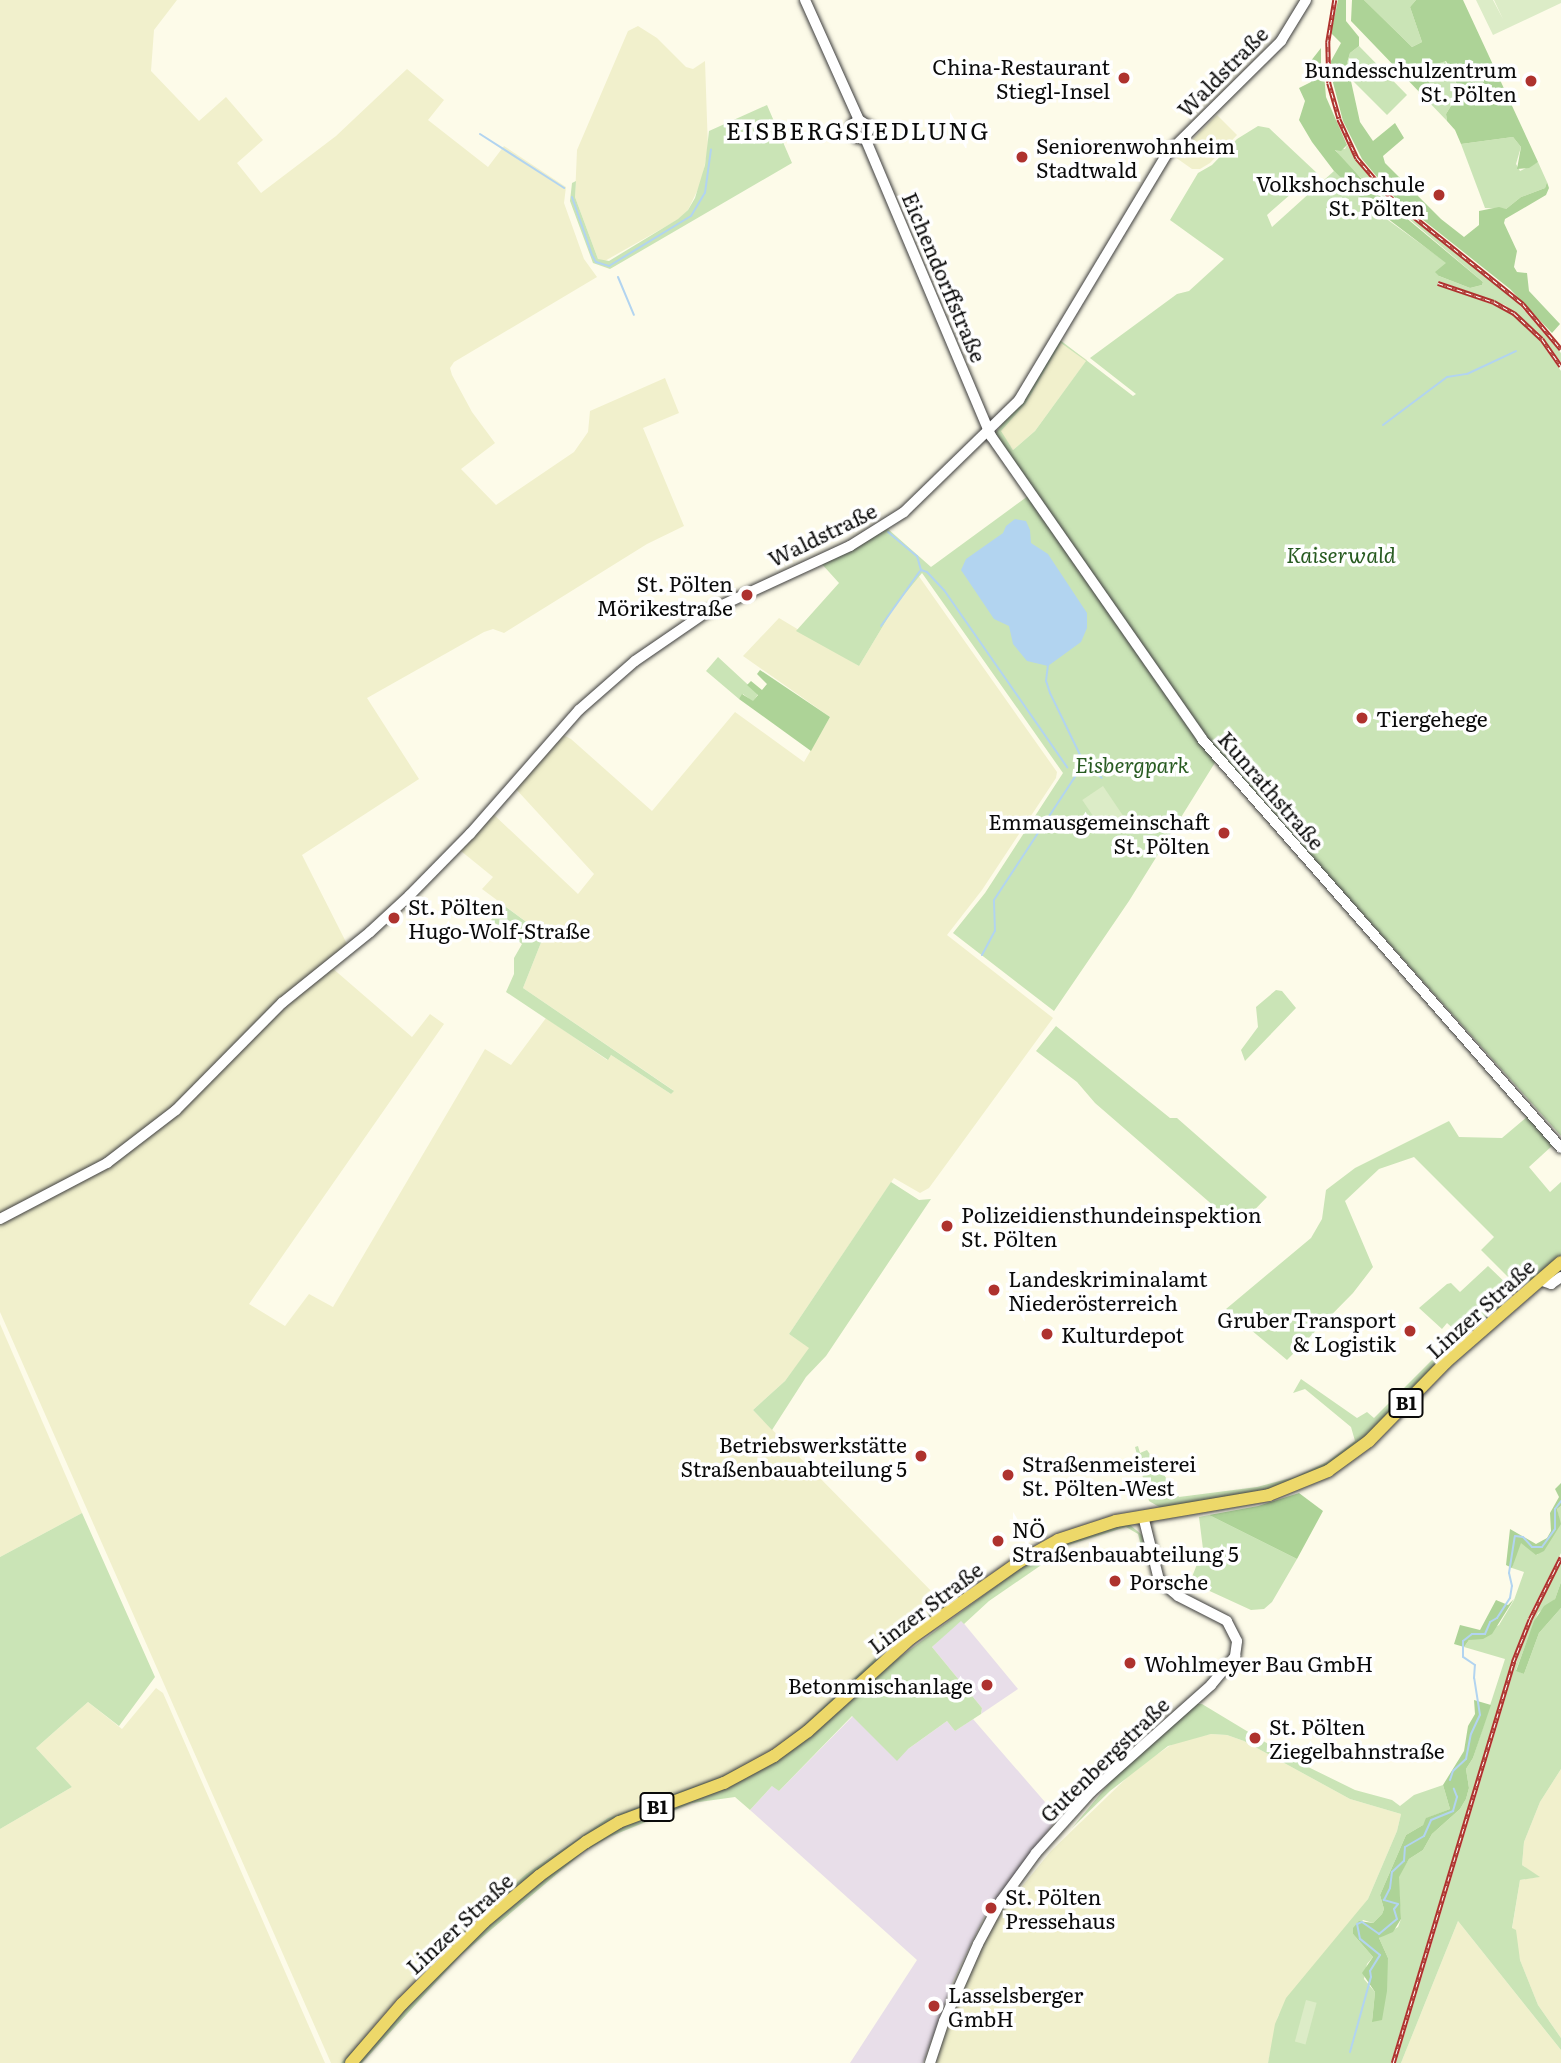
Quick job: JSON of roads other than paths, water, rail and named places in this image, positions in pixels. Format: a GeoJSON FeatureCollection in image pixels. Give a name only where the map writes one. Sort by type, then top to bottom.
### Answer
{"type":"FeatureCollection","features":[{"type":"Feature","properties":{"kind":"main road","name":"Linzer Straße"},"geometry":{"type":"LineString","coordinates":[[351,2063],[413,1993],[484,1922],[575,1849],[619,1822],[724,1783],[774,1756],[808,1731],[911,1638],[1033,1553],[1080,1531],[1143,1516],[1269,1495],[1328,1471],[1369,1441],[1446,1363],[1561,1262]]}},
{"type":"Feature","properties":{"kind":"street","name":"Eichendorffstraße"},"geometry":{"type":"LineString","coordinates":[[804,0],[859,120],[853,124],[852,133],[858,138],[865,138],[989,431]]}},
{"type":"Feature","properties":{"kind":"street","name":"Waldstraße"},"geometry":{"type":"LineString","coordinates":[[0,1219],[93,1171],[140,1140],[193,1094],[282,1003],[419,887],[470,834],[562,727],[625,669],[673,633],[722,604],[850,546],[889,524],[989,431],[1026,389],[1167,154],[1281,41],[1306,0]]}},
{"type":"Feature","properties":{"kind":"street","name":"Kunrathstraße"},"geometry":{"type":"LineString","coordinates":[[989,431],[1202,739],[1561,1148]]}},
{"type":"Feature","properties":{"kind":"street"},"geometry":{"type":"LineString","coordinates":[[1540,1280],[1551,1284],[1561,1277]]}},
{"type":"Feature","properties":{"kind":"street","name":"Gutenbergstraße"},"geometry":{"type":"LineString","coordinates":[[930,2063],[944,2021],[978,1944],[1001,1901],[1036,1853],[1091,1792],[1211,1685],[1234,1656],[1237,1641],[1227,1621],[1178,1596],[1159,1580],[1143,1516]]}},
{"type":"Feature","properties":{"kind":"water"},"geometry":{"type":"Polygon","coordinates":[[[1015,519],[1026,521],[1031,543],[1048,554],[1087,613],[1087,628],[1081,642],[1048,666],[1027,661],[1013,644],[1009,626],[994,619],[961,570],[966,559],[1003,533],[1006,526],[1015,519]]]}},
{"type":"Feature","properties":{"kind":"waterway"},"geometry":{"type":"LineString","coordinates":[[480,134],[564,188]]}},
{"type":"Feature","properties":{"kind":"waterway"},"geometry":{"type":"LineString","coordinates":[[572,197],[592,255],[596,262],[609,266],[691,216],[705,193],[711,149]]}},
{"type":"Feature","properties":{"kind":"waterway"},"geometry":{"type":"LineString","coordinates":[[618,277],[634,315]]}},
{"type":"Feature","properties":{"kind":"waterway"},"geometry":{"type":"LineString","coordinates":[[1383,425],[1447,377],[1467,374],[1516,351]]}},
{"type":"Feature","properties":{"kind":"waterway"},"geometry":{"type":"LineString","coordinates":[[888,532],[917,556],[921,570],[927,572],[944,590],[1067,767]]}},
{"type":"Feature","properties":{"kind":"waterway"},"geometry":{"type":"LineString","coordinates":[[881,626],[920,571]]}},
{"type":"Feature","properties":{"kind":"waterway"},"geometry":{"type":"LineString","coordinates":[[982,955],[995,931],[994,900],[1084,763],[1050,693],[1046,681],[1048,664]]}},
{"type":"Feature","properties":{"kind":"waterway"},"geometry":{"type":"LineString","coordinates":[[1084,763],[1102,778]]}},
{"type":"Feature","properties":{"kind":"waterway"},"geometry":{"type":"LineString","coordinates":[[1450,1780],[1453,1771],[1466,1759],[1471,1734],[1480,1715],[1474,1678],[1475,1665],[1463,1657],[1463,1641],[1472,1634],[1485,1634],[1490,1622],[1497,1618],[1510,1598],[1512,1586],[1509,1573],[1515,1536],[1523,1537],[1532,1547],[1542,1547],[1555,1529],[1555,1509],[1561,1501]]}},
{"type":"Feature","properties":{"kind":"waterway"},"geometry":{"type":"LineString","coordinates":[[1350,2052],[1371,1977],[1370,1971],[1380,1955],[1360,1939],[1357,1924],[1362,1922],[1379,1934],[1397,1919],[1394,1909],[1398,1904],[1384,1900],[1390,1888],[1392,1872],[1404,1861],[1405,1847],[1424,1836],[1431,1820],[1453,1811],[1457,1797],[1454,1789]]}},
{"type":"Feature","properties":{"kind":"railway"},"geometry":{"type":"LineString","coordinates":[[1335,0],[1328,42],[1329,83],[1339,119],[1357,158],[1392,199],[1523,304],[1561,349]]}},
{"type":"Feature","properties":{"kind":"railway"},"geometry":{"type":"LineString","coordinates":[[1438,283],[1494,302],[1514,313],[1542,339],[1561,366]]}},
{"type":"Feature","properties":{"kind":"railway"},"geometry":{"type":"LineString","coordinates":[[1393,2063],[1513,1662],[1530,1619],[1561,1557]]}},
{"type":"Feature","properties":{"kind":"place","name":"China-Restaurant Stiegl-Insel"},"geometry":{"type":"Point","coordinates":[1124,78]}},
{"type":"Feature","properties":{"kind":"place","name":"Bundesschulzentrum St. Pölten"},"geometry":{"type":"Point","coordinates":[1531,81]}},
{"type":"Feature","properties":{"kind":"place","name":"Seniorenwohnheim Stadtwald"},"geometry":{"type":"Point","coordinates":[1022,157]}},
{"type":"Feature","properties":{"kind":"place","name":"Volkshochschule St. Pölten"},"geometry":{"type":"Point","coordinates":[1439,195]}},
{"type":"Feature","properties":{"kind":"place","name":"St. Pölten Mörikestraße"},"geometry":{"type":"Point","coordinates":[747,595]}},
{"type":"Feature","properties":{"kind":"place","name":"Tiergehege"},"geometry":{"type":"Point","coordinates":[1362,718]}},
{"type":"Feature","properties":{"kind":"place","name":"Emmausgemeinschaft St. Pölten"},"geometry":{"type":"Point","coordinates":[1224,833]}},
{"type":"Feature","properties":{"kind":"place","name":"St. Pölten Hugo-Wolf-Straße"},"geometry":{"type":"Point","coordinates":[394,918]}},
{"type":"Feature","properties":{"kind":"place","name":"Polizeidiensthundeinspektion St. Pölten"},"geometry":{"type":"Point","coordinates":[947,1226]}},
{"type":"Feature","properties":{"kind":"place","name":"Landeskriminalamt Niederösterreich"},"geometry":{"type":"Point","coordinates":[994,1290]}},
{"type":"Feature","properties":{"kind":"place","name":"Gruber Transport & Logistik"},"geometry":{"type":"Point","coordinates":[1410,1331]}},
{"type":"Feature","properties":{"kind":"place","name":"Kulturdepot"},"geometry":{"type":"Point","coordinates":[1047,1334]}},
{"type":"Feature","properties":{"kind":"place","name":"Betriebswerkstätte Straßenbauabteilung 5"},"geometry":{"type":"Point","coordinates":[921,1456]}},
{"type":"Feature","properties":{"kind":"place","name":"Straßenmeisterei St. Pölten-West"},"geometry":{"type":"Point","coordinates":[1008,1475]}},
{"type":"Feature","properties":{"kind":"place","name":"NÖ Straßenbauabteilung 5"},"geometry":{"type":"Point","coordinates":[998,1541]}},
{"type":"Feature","properties":{"kind":"place","name":"Porsche"},"geometry":{"type":"Point","coordinates":[1115,1581]}},
{"type":"Feature","properties":{"kind":"place","name":"Wohlmeyer Bau GmbH"},"geometry":{"type":"Point","coordinates":[1130,1663]}},
{"type":"Feature","properties":{"kind":"place","name":"Betonmischanlage"},"geometry":{"type":"Point","coordinates":[987,1685]}},
{"type":"Feature","properties":{"kind":"place","name":"St. Pölten Ziegelbahnstraße"},"geometry":{"type":"Point","coordinates":[1255,1738]}},
{"type":"Feature","properties":{"kind":"place","name":"St. Pölten Pressehaus"},"geometry":{"type":"Point","coordinates":[991,1908]}},
{"type":"Feature","properties":{"kind":"place","name":"Lasselsberger GmbH"},"geometry":{"type":"Point","coordinates":[934,2006]}},
{"type":"Feature","properties":{"kind":"district","name":"EISBERGSIEDLUNG"},"geometry":{"type":"Point","coordinates":[858,130]}},
{"type":"Feature","properties":{"kind":"park label","name":"Kaiserwald"},"geometry":{"type":"Point","coordinates":[1341,554]}},
{"type":"Feature","properties":{"kind":"park label","name":"Eisbergpark"},"geometry":{"type":"Point","coordinates":[1132,764]}}]}
